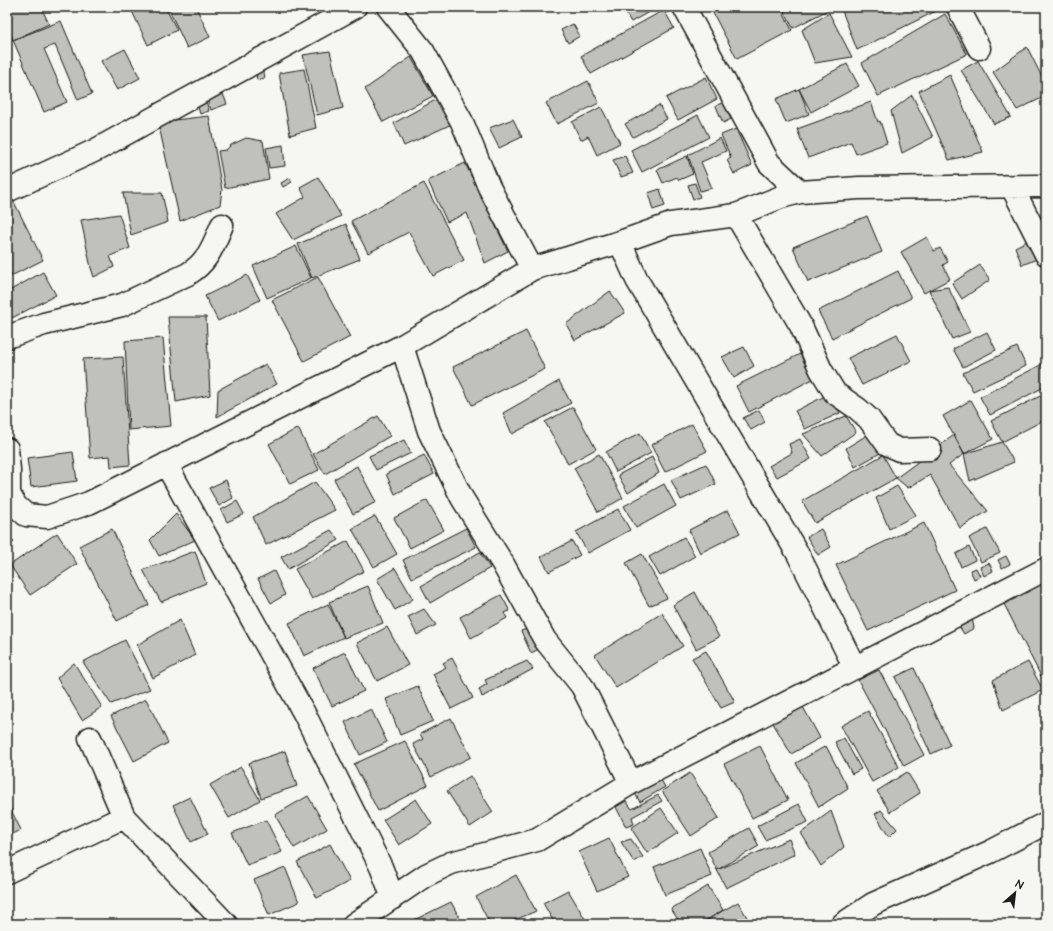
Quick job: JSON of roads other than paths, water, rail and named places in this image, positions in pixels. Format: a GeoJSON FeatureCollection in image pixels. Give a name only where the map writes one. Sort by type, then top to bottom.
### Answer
{"type":"FeatureCollection","features":[{"type":"Feature","properties":{"kind":"street"},"geometry":{"type":"LineString","coordinates":[[7,191],[96,150],[355,7]]}},
{"type":"Feature","properties":{"kind":"street"},"geometry":{"type":"LineString","coordinates":[[388,7],[423,51],[462,122],[489,188],[532,269]]}},
{"type":"Feature","properties":{"kind":"street"},"geometry":{"type":"LineString","coordinates":[[684,7],[769,163],[800,192]]}},
{"type":"Feature","properties":{"kind":"street"},"geometry":{"type":"LineString","coordinates":[[958,7],[978,48]]}},
{"type":"Feature","properties":{"kind":"street"},"geometry":{"type":"LineString","coordinates":[[7,449],[9,494],[16,506],[26,514],[48,517],[89,504],[402,346],[532,269],[620,242],[671,224],[736,215],[780,197],[800,192],[859,188],[1046,186]]}},
{"type":"Feature","properties":{"kind":"street"},"geometry":{"type":"LineString","coordinates":[[1012,187],[1046,254]]}},
{"type":"Feature","properties":{"kind":"street"},"geometry":{"type":"LineString","coordinates":[[736,215],[801,326],[821,370],[835,393],[858,409],[869,419],[887,444],[899,450],[930,449]]}},
{"type":"Feature","properties":{"kind":"street"},"geometry":{"type":"LineString","coordinates":[[7,337],[44,324],[122,305],[188,274],[198,268],[210,254],[222,225]]}},
{"type":"Feature","properties":{"kind":"street"},"geometry":{"type":"LineString","coordinates":[[620,242],[637,280],[798,554],[855,668]]}},
{"type":"Feature","properties":{"kind":"street"},"geometry":{"type":"LineString","coordinates":[[402,346],[429,431],[462,498],[503,564],[545,640],[582,686],[632,783]]}},
{"type":"Feature","properties":{"kind":"street"},"geometry":{"type":"LineString","coordinates":[[166,464],[304,713],[382,867],[393,898]]}},
{"type":"Feature","properties":{"kind":"street"},"geometry":{"type":"LineString","coordinates":[[354,924],[426,875],[451,864],[537,840],[632,783],[1046,569]]}},
{"type":"Feature","properties":{"kind":"street"},"geometry":{"type":"LineString","coordinates":[[90,738],[124,817],[226,924]]}},
{"type":"Feature","properties":{"kind":"street"},"geometry":{"type":"LineString","coordinates":[[7,872],[124,817]]}},
{"type":"Feature","properties":{"kind":"street"},"geometry":{"type":"LineString","coordinates":[[843,924],[873,904],[990,852],[1046,823]]}}]}
